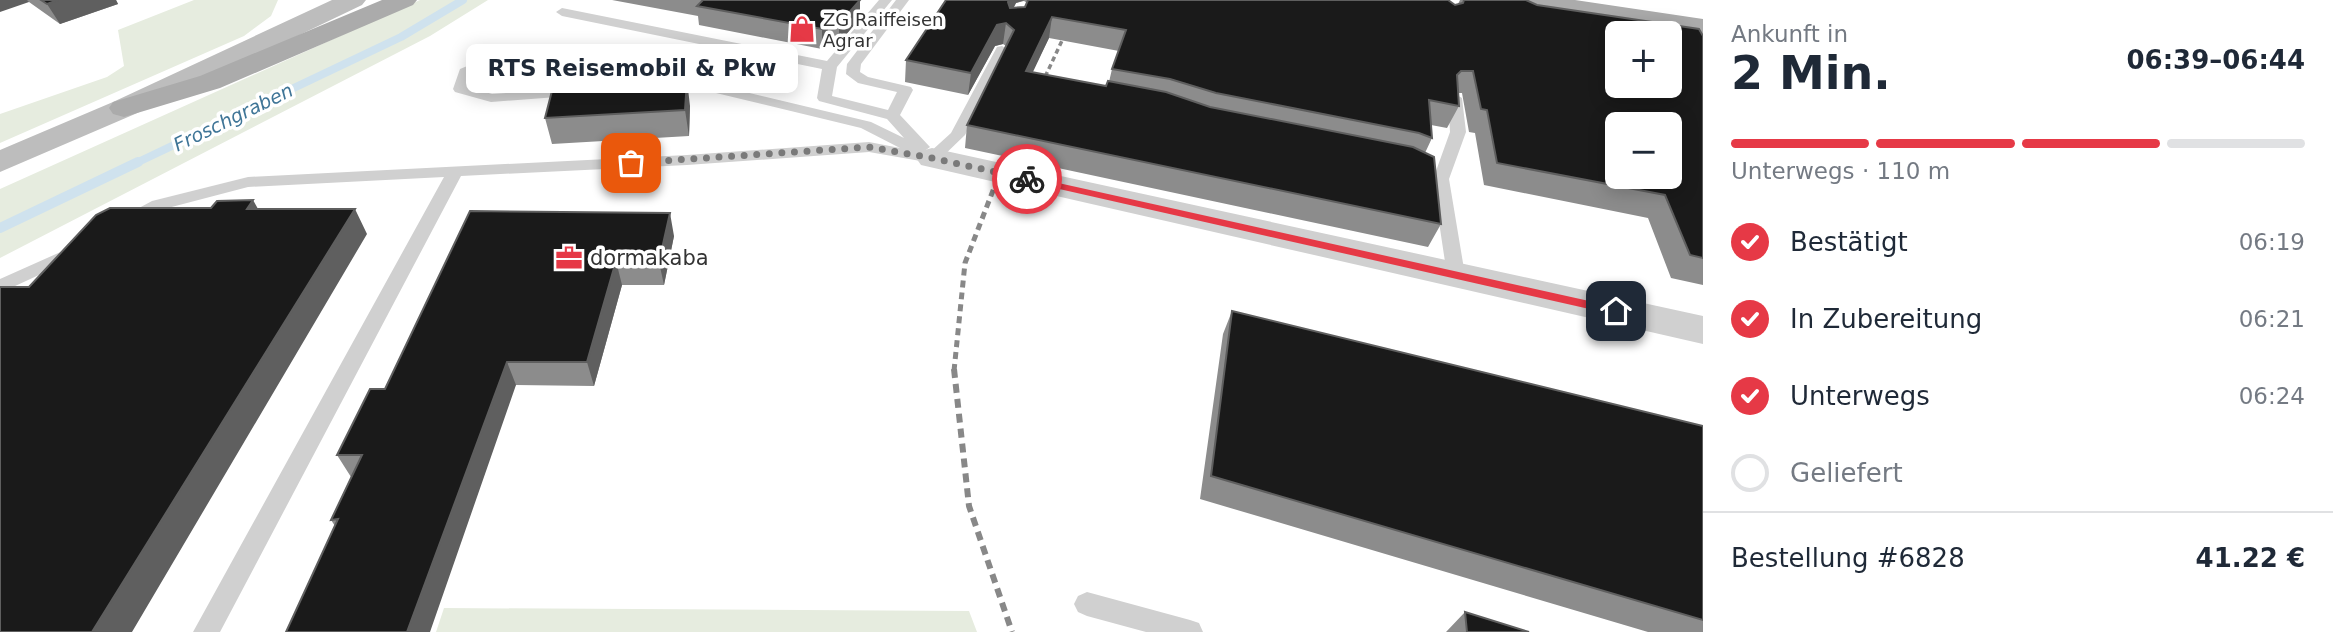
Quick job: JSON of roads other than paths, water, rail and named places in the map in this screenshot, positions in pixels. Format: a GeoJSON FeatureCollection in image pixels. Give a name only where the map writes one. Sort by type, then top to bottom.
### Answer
{"type":"FeatureCollection","features":[{"type":"Feature","properties":{"kind":"main road"},"geometry":{"type":"LineString","coordinates":[[240,54],[289,12],[295,0]]}},
{"type":"Feature","properties":{"kind":"main road"},"geometry":{"type":"LineString","coordinates":[[0,162],[124,108],[353,0]]}},
{"type":"Feature","properties":{"kind":"main road"},"geometry":{"type":"LineString","coordinates":[[124,108],[210,82],[404,0]]}},
{"type":"Feature","properties":{"kind":"main road"},"geometry":{"type":"LineString","coordinates":[[1524,0],[1703,28]]}},
{"type":"Feature","properties":{"kind":"street"},"geometry":{"type":"LineString","coordinates":[[1569,0],[1602,12]]}},
{"type":"Feature","properties":{"kind":"street"},"geometry":{"type":"LineString","coordinates":[[932,158],[1703,330]]}},
{"type":"Feature","properties":{"kind":"lane"},"geometry":{"type":"LineString","coordinates":[[886,0],[830,66],[824,98],[892,116],[932,158]]}},
{"type":"Feature","properties":{"kind":"lane"},"geometry":{"type":"LineString","coordinates":[[892,116],[906,90],[863,80],[853,74],[854,64],[903,0]]}},
{"type":"Feature","properties":{"kind":"lane"},"geometry":{"type":"LineString","coordinates":[[562,12],[830,66]]}},
{"type":"Feature","properties":{"kind":"lane"},"geometry":{"type":"LineString","coordinates":[[932,158],[957,135],[1002,50]]}},
{"type":"Feature","properties":{"kind":"lane"},"geometry":{"type":"LineString","coordinates":[[648,88],[546,52],[501,56],[465,72],[460,89],[491,98],[648,88],[716,89],[866,125],[932,158]]}},
{"type":"Feature","properties":{"kind":"lane"},"geometry":{"type":"LineString","coordinates":[[1455,97],[1458,132],[1441,179],[1456,275]]}},
{"type":"Feature","properties":{"kind":"lane"},"geometry":{"type":"LineString","coordinates":[[113,230],[158,205],[248,182],[687,160],[869,147],[932,158]]}},
{"type":"Feature","properties":{"kind":"lane"},"geometry":{"type":"LineString","coordinates":[[1393,160],[1407,163],[1441,179]]}},
{"type":"Feature","properties":{"kind":"lane"},"geometry":{"type":"LineString","coordinates":[[206,632],[455,172]]}},
{"type":"Feature","properties":{"kind":"lane"},"geometry":{"type":"LineString","coordinates":[[0,287],[91,242]]}},
{"type":"Feature","properties":{"kind":"lane"},"geometry":{"type":"LineString","coordinates":[[1087,604],[1190,632]]}},
{"type":"Feature","properties":{"kind":"waterway","name":"Froschgraben"},"geometry":{"type":"LineString","coordinates":[[134,164],[401,37],[463,0]]}},
{"type":"Feature","properties":{"kind":"waterway","name":"Froschgraben"},"geometry":{"type":"LineString","coordinates":[[0,228],[138,162]]}},
{"type":"Feature","properties":{"kind":"railway"},"geometry":{"type":"LineString","coordinates":[[1038,92],[1081,0]]}},
{"type":"Feature","properties":{"kind":"railway"},"geometry":{"type":"LineString","coordinates":[[1003,164],[1015,139]]}},
{"type":"Feature","properties":{"kind":"railway"},"geometry":{"type":"LineString","coordinates":[[954,370],[965,263],[1004,162]]}},
{"type":"Feature","properties":{"kind":"railway"},"geometry":{"type":"LineString","coordinates":[[954,370],[969,506],[1012,632]]}},
{"type":"Feature","properties":{"kind":"place","name":"ZG Raiffeisen Agrar"},"geometry":{"type":"Point","coordinates":[802,29]}},
{"type":"Feature","properties":{"kind":"place","name":"RTS Reisemobil & Pkw"},"geometry":{"type":"Point","coordinates":[631,163]}},
{"type":"Feature","properties":{"kind":"place","name":"dormakaba"},"geometry":{"type":"Point","coordinates":[569,258]}}]}
